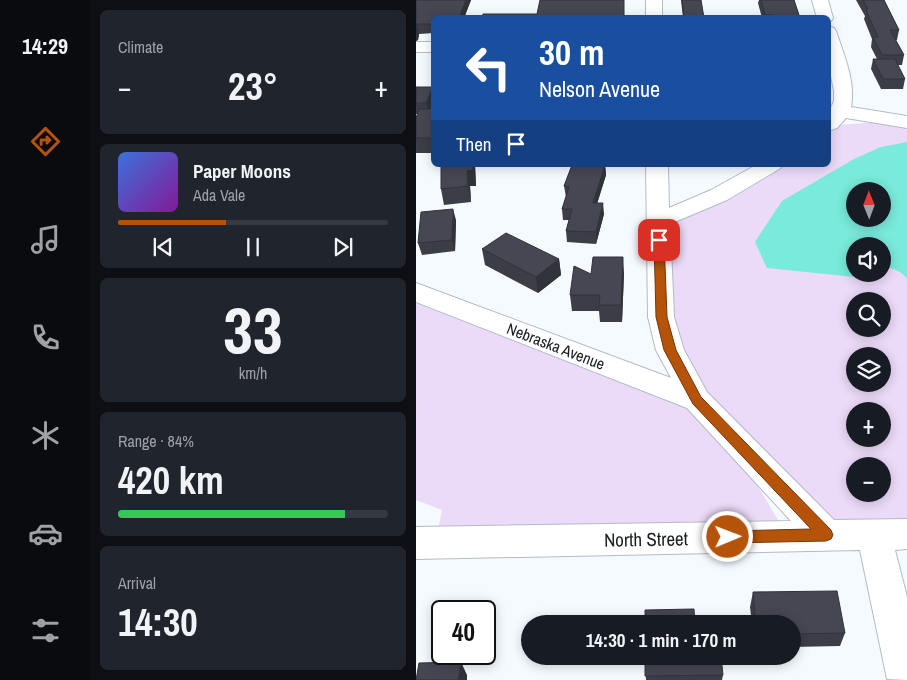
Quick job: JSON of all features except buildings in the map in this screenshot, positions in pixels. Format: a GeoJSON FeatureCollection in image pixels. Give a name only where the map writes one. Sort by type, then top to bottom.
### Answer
{"type":"FeatureCollection","features":[{"type":"Feature","properties":{"kind":"street"},"geometry":{"type":"LineString","coordinates":[[654,0],[654,15]]}},
{"type":"Feature","properties":{"kind":"street"},"geometry":{"type":"LineString","coordinates":[[820,0],[824,15]]}},
{"type":"Feature","properties":{"kind":"street"},"geometry":{"type":"LineString","coordinates":[[831,42],[840,74],[843,94],[835,118],[907,122]]}},
{"type":"Feature","properties":{"kind":"street"},"geometry":{"type":"LineString","coordinates":[[416,47],[431,47]]}},
{"type":"Feature","properties":{"kind":"street"},"geometry":{"type":"LineString","coordinates":[[657,167],[661,317],[670,350],[697,400],[826,535]]}},
{"type":"Feature","properties":{"kind":"street"},"geometry":{"type":"LineString","coordinates":[[658,221],[719,195],[768,167]]}},
{"type":"Feature","properties":{"kind":"street","name":"Nebraska Avenue"},"geometry":{"type":"LineString","coordinates":[[416,292],[697,400]]}},
{"type":"Feature","properties":{"kind":"street"},"geometry":{"type":"LineString","coordinates":[[890,534],[907,679]]}},
{"type":"Feature","properties":{"kind":"street","name":"North Street"},"geometry":{"type":"LineString","coordinates":[[416,544],[890,534]]}},
{"type":"Feature","properties":{"kind":"shaded area"},"geometry":{"type":"Polygon","coordinates":[[[880,122],[907,126],[907,518],[829,520],[710,399],[711,396],[705,393],[680,347],[671,316],[667,225],[724,199],[780,167],[831,167],[831,131],[838,125],[880,122]]]}},
{"type":"Feature","properties":{"kind":"shaded area"},"geometry":{"type":"Polygon","coordinates":[[[907,142],[907,279],[903,274],[891,269],[891,237],[846,237],[846,276],[767,268],[755,242],[782,201],[854,159],[881,147],[907,142]]]}},
{"type":"Feature","properties":{"kind":"shaded area"},"geometry":{"type":"Polygon","coordinates":[[[416,300],[679,400],[758,486],[779,522],[438,530],[442,510],[416,500],[416,300]]]}},
{"type":"Feature","properties":{"kind":"route"},"geometry":{"type":"LineString","coordinates":[[659,240],[661,317],[670,350],[697,400],[826,535],[728,537]]}}]}
